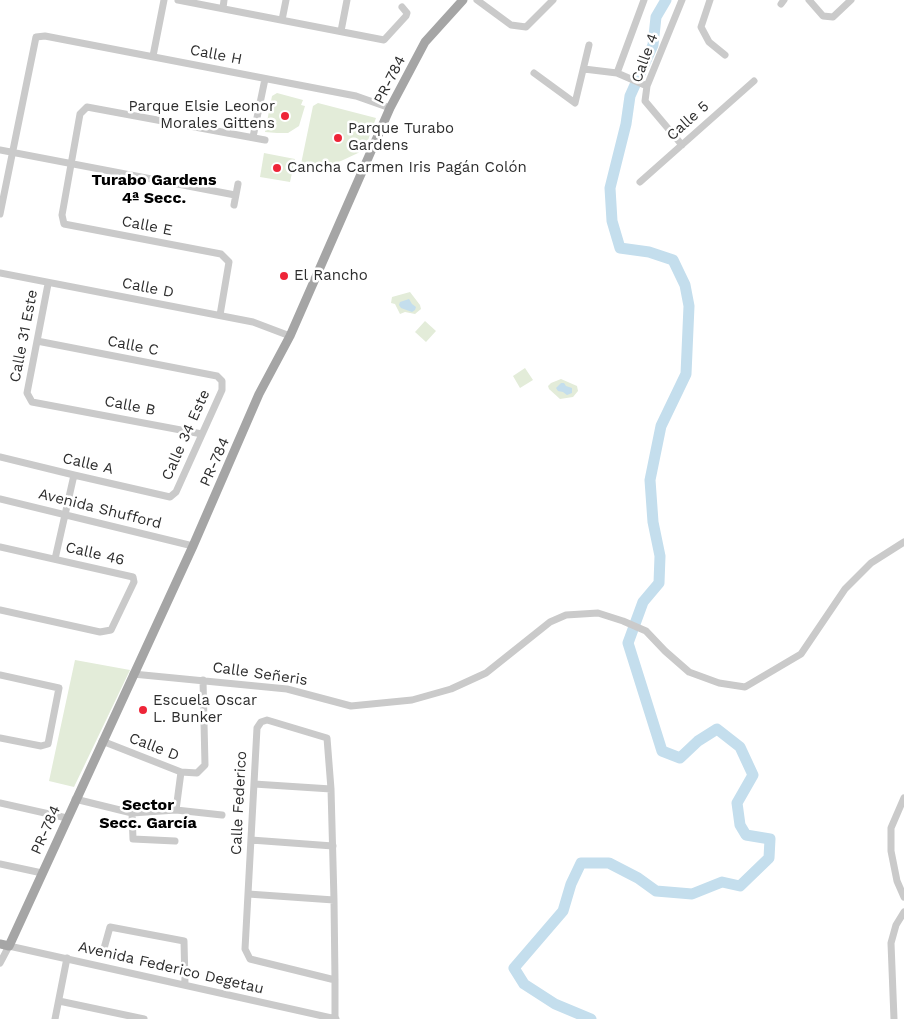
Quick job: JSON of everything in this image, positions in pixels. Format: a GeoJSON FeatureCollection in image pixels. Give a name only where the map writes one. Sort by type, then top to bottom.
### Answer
{"type":"FeatureCollection","features":[{"type":"Feature","properties":{"kind":"main road","name":"PR-784"},"geometry":{"type":"LineString","coordinates":[[4,945],[42,873],[193,546],[259,394],[290,336],[390,108],[425,42],[463,0]]}},
{"type":"Feature","properties":{"kind":"street"},"geometry":{"type":"LineString","coordinates":[[153,56],[164,0]]}},
{"type":"Feature","properties":{"kind":"street"},"geometry":{"type":"LineString","coordinates":[[178,0],[384,40],[406,16],[407,13],[402,7]]}},
{"type":"Feature","properties":{"kind":"street"},"geometry":{"type":"LineString","coordinates":[[223,8],[224,0]]}},
{"type":"Feature","properties":{"kind":"street"},"geometry":{"type":"LineString","coordinates":[[282,20],[286,0]]}},
{"type":"Feature","properties":{"kind":"street"},"geometry":{"type":"LineString","coordinates":[[341,31],[347,0]]}},
{"type":"Feature","properties":{"kind":"street"},"geometry":{"type":"LineString","coordinates":[[476,0],[511,25],[526,27],[553,0]]}},
{"type":"Feature","properties":{"kind":"street"},"geometry":{"type":"LineString","coordinates":[[617,73],[644,0]]}},
{"type":"Feature","properties":{"kind":"street","name":"Calle 4"},"geometry":{"type":"LineString","coordinates":[[682,0],[644,85],[646,101],[682,145]]}},
{"type":"Feature","properties":{"kind":"street"},"geometry":{"type":"LineString","coordinates":[[710,0],[701,27],[709,42],[724,55]]}},
{"type":"Feature","properties":{"kind":"street"},"geometry":{"type":"LineString","coordinates":[[808,0],[823,16],[833,18],[851,0]]}},
{"type":"Feature","properties":{"kind":"street","name":"Calle H"},"geometry":{"type":"LineString","coordinates":[[12,153],[36,37],[45,36],[356,96],[390,108]]}},
{"type":"Feature","properties":{"kind":"street"},"geometry":{"type":"LineString","coordinates":[[534,73],[575,103],[589,45]]}},
{"type":"Feature","properties":{"kind":"street"},"geometry":{"type":"LineString","coordinates":[[584,68],[617,73],[644,85]]}},
{"type":"Feature","properties":{"kind":"street"},"geometry":{"type":"LineString","coordinates":[[254,137],[266,79]]}},
{"type":"Feature","properties":{"kind":"street","name":"Calle 5"},"geometry":{"type":"LineString","coordinates":[[640,182],[754,81]]}},
{"type":"Feature","properties":{"kind":"street"},"geometry":{"type":"LineString","coordinates":[[70,163],[80,114],[87,107],[265,140]]}},
{"type":"Feature","properties":{"kind":"street"},"geometry":{"type":"LineString","coordinates":[[0,150],[235,195]]}},
{"type":"Feature","properties":{"kind":"street"},"geometry":{"type":"LineString","coordinates":[[0,214],[12,153]]}},
{"type":"Feature","properties":{"kind":"street","name":"Calle E"},"geometry":{"type":"LineString","coordinates":[[70,163],[62,215],[64,224],[221,254],[229,262],[220,315]]}},
{"type":"Feature","properties":{"kind":"street"},"geometry":{"type":"LineString","coordinates":[[234,205],[238,184]]}},
{"type":"Feature","properties":{"kind":"street","name":"Calle D"},"geometry":{"type":"LineString","coordinates":[[0,274],[253,322],[290,336]]}},
{"type":"Feature","properties":{"kind":"street","name":"Calle 31 Este"},"geometry":{"type":"LineString","coordinates":[[48,284],[27,393],[32,402],[52,406]]}},
{"type":"Feature","properties":{"kind":"street","name":"Calle C"},"geometry":{"type":"LineString","coordinates":[[37,341],[217,376],[222,381]]}},
{"type":"Feature","properties":{"kind":"street","name":"Calle 34 Este"},"geometry":{"type":"LineString","coordinates":[[170,496],[176,492],[222,390],[222,381]]}},
{"type":"Feature","properties":{"kind":"street","name":"Calle B"},"geometry":{"type":"LineString","coordinates":[[52,406],[202,434]]}},
{"type":"Feature","properties":{"kind":"street","name":"Calle A"},"geometry":{"type":"LineString","coordinates":[[0,457],[74,476],[170,496]]}},
{"type":"Feature","properties":{"kind":"street"},"geometry":{"type":"LineString","coordinates":[[55,559],[74,476]]}},
{"type":"Feature","properties":{"kind":"street","name":"Avenida Shufford"},"geometry":{"type":"LineString","coordinates":[[0,499],[193,546]]}},
{"type":"Feature","properties":{"kind":"street","name":"Calle Señeris"},"geometry":{"type":"LineString","coordinates":[[133,674],[287,689],[351,706],[412,700],[451,689],[486,673],[550,622],[566,615],[598,613],[646,631],[688,672],[719,683],[745,687],[802,654],[845,589],[871,563],[904,542]]}},
{"type":"Feature","properties":{"kind":"street","name":"Calle 46"},"geometry":{"type":"LineString","coordinates":[[0,547],[133,576],[134,582],[111,630],[100,632],[0,610]]}},
{"type":"Feature","properties":{"kind":"street"},"geometry":{"type":"LineString","coordinates":[[0,675],[59,688],[48,744],[41,746],[0,738]]}},
{"type":"Feature","properties":{"kind":"street","name":"Calle D"},"geometry":{"type":"LineString","coordinates":[[102,742],[181,772],[197,773],[205,765],[203,680]]}},
{"type":"Feature","properties":{"kind":"street","name":"Calle Federico"},"geometry":{"type":"LineString","coordinates":[[335,980],[250,959],[245,949],[257,728],[261,722],[268,720],[327,738],[333,846],[335,980],[335,1019]]}},
{"type":"Feature","properties":{"kind":"street"},"geometry":{"type":"LineString","coordinates":[[176,810],[181,772]]}},
{"type":"Feature","properties":{"kind":"street"},"geometry":{"type":"LineString","coordinates":[[254,784],[331,789]]}},
{"type":"Feature","properties":{"kind":"street"},"geometry":{"type":"LineString","coordinates":[[904,798],[891,828],[891,851],[897,881],[904,898]]}},
{"type":"Feature","properties":{"kind":"street"},"geometry":{"type":"LineString","coordinates":[[75,799],[132,813],[176,810],[222,815]]}},
{"type":"Feature","properties":{"kind":"street"},"geometry":{"type":"LineString","coordinates":[[0,803],[67,818]]}},
{"type":"Feature","properties":{"kind":"street"},"geometry":{"type":"LineString","coordinates":[[132,813],[133,839],[175,841]]}},
{"type":"Feature","properties":{"kind":"street"},"geometry":{"type":"LineString","coordinates":[[251,840],[333,846]]}},
{"type":"Feature","properties":{"kind":"street"},"geometry":{"type":"LineString","coordinates":[[0,864],[42,873]]}},
{"type":"Feature","properties":{"kind":"street"},"geometry":{"type":"LineString","coordinates":[[248,894],[334,900]]}},
{"type":"Feature","properties":{"kind":"street"},"geometry":{"type":"LineString","coordinates":[[894,1019],[891,943],[896,925],[904,912]]}},
{"type":"Feature","properties":{"kind":"street"},"geometry":{"type":"LineString","coordinates":[[103,952],[110,927],[184,941],[185,984]]}},
{"type":"Feature","properties":{"kind":"street"},"geometry":{"type":"LineString","coordinates":[[0,963],[4,945]]}},
{"type":"Feature","properties":{"kind":"street","name":"Avenida Federico Degetau"},"geometry":{"type":"LineString","coordinates":[[4,945],[335,1019]]}},
{"type":"Feature","properties":{"kind":"street"},"geometry":{"type":"LineString","coordinates":[[55,1019],[66,958]]}},
{"type":"Feature","properties":{"kind":"street"},"geometry":{"type":"LineString","coordinates":[[59,1000],[144,1019]]}},
{"type":"Feature","properties":{"kind":"green space","name":"Parque Elsie Leonor Morales Gittens"},"geometry":{"type":"Polygon","coordinates":[[[277,93],[303,100],[301,105],[305,106],[299,126],[288,133],[265,132],[272,96],[277,93]]]}},
{"type":"Feature","properties":{"kind":"green space","name":"Parque Turabo Gardens"},"geometry":{"type":"Polygon","coordinates":[[[318,103],[376,118],[367,143],[358,153],[341,161],[321,166],[301,164],[313,106],[318,103]]]}},
{"type":"Feature","properties":{"kind":"green space","name":"Cancha Carmen Iris Pagán Colón"},"geometry":{"type":"Polygon","coordinates":[[[264,153],[295,159],[290,182],[260,177],[264,153]]]}},
{"type":"Feature","properties":{"kind":"green space"},"geometry":{"type":"Polygon","coordinates":[[[410,292],[421,309],[415,314],[405,312],[400,314],[395,304],[391,303],[392,297],[410,292]]]}},
{"type":"Feature","properties":{"kind":"green space"},"geometry":{"type":"Polygon","coordinates":[[[425,321],[436,331],[426,342],[415,332],[425,321]]]}},
{"type":"Feature","properties":{"kind":"green space"},"geometry":{"type":"Polygon","coordinates":[[[525,368],[533,380],[520,388],[513,376],[525,368]]]}},
{"type":"Feature","properties":{"kind":"green space"},"geometry":{"type":"Polygon","coordinates":[[[561,379],[577,386],[578,391],[573,397],[560,399],[549,389],[548,386],[551,383],[561,379]]]}},
{"type":"Feature","properties":{"kind":"green space"},"geometry":{"type":"Polygon","coordinates":[[[75,660],[130,670],[74,787],[49,781],[75,660]]]}},
{"type":"Feature","properties":{"kind":"water"},"geometry":{"type":"Polygon","coordinates":[[[409,299],[416,307],[412,312],[401,308],[399,305],[400,302],[409,299]]]}},
{"type":"Feature","properties":{"kind":"water"},"geometry":{"type":"Polygon","coordinates":[[[561,383],[572,388],[572,393],[567,395],[558,391],[556,388],[561,383]]]}},
{"type":"Feature","properties":{"kind":"waterway"},"geometry":{"type":"LineString","coordinates":[[591,1019],[555,1004],[524,984],[514,968],[563,911],[571,884],[581,863],[609,863],[638,878],[656,891],[692,894],[722,882],[740,886],[769,858],[770,839],[746,835],[740,825],[737,803],[753,775],[740,747],[717,729],[698,741],[680,758],[662,751],[628,643],[643,602],[659,583],[660,556],[653,522],[650,480],[661,426],[686,374],[689,306],[685,285],[673,260],[649,252],[620,248],[612,221],[610,188],[626,124],[630,96],[653,45],[656,17],[666,0]]}},
{"type":"Feature","properties":{"kind":"place","name":"Parque Elsie Leonor Morales Gittens"},"geometry":{"type":"Point","coordinates":[285,116]}},
{"type":"Feature","properties":{"kind":"place","name":"Parque Turabo Gardens"},"geometry":{"type":"Point","coordinates":[338,138]}},
{"type":"Feature","properties":{"kind":"place","name":"Cancha Carmen Iris Pagán Colón"},"geometry":{"type":"Point","coordinates":[277,168]}},
{"type":"Feature","properties":{"kind":"place","name":"El Rancho"},"geometry":{"type":"Point","coordinates":[284,276]}},
{"type":"Feature","properties":{"kind":"place","name":"Escuela Oscar L. Bunker"},"geometry":{"type":"Point","coordinates":[143,710]}},
{"type":"Feature","properties":{"kind":"district","name":"Turabo Gardens 4ª Secc."},"geometry":{"type":"Point","coordinates":[154,189]}},
{"type":"Feature","properties":{"kind":"district","name":"Sector Secc. García"},"geometry":{"type":"Point","coordinates":[148,814]}}]}
